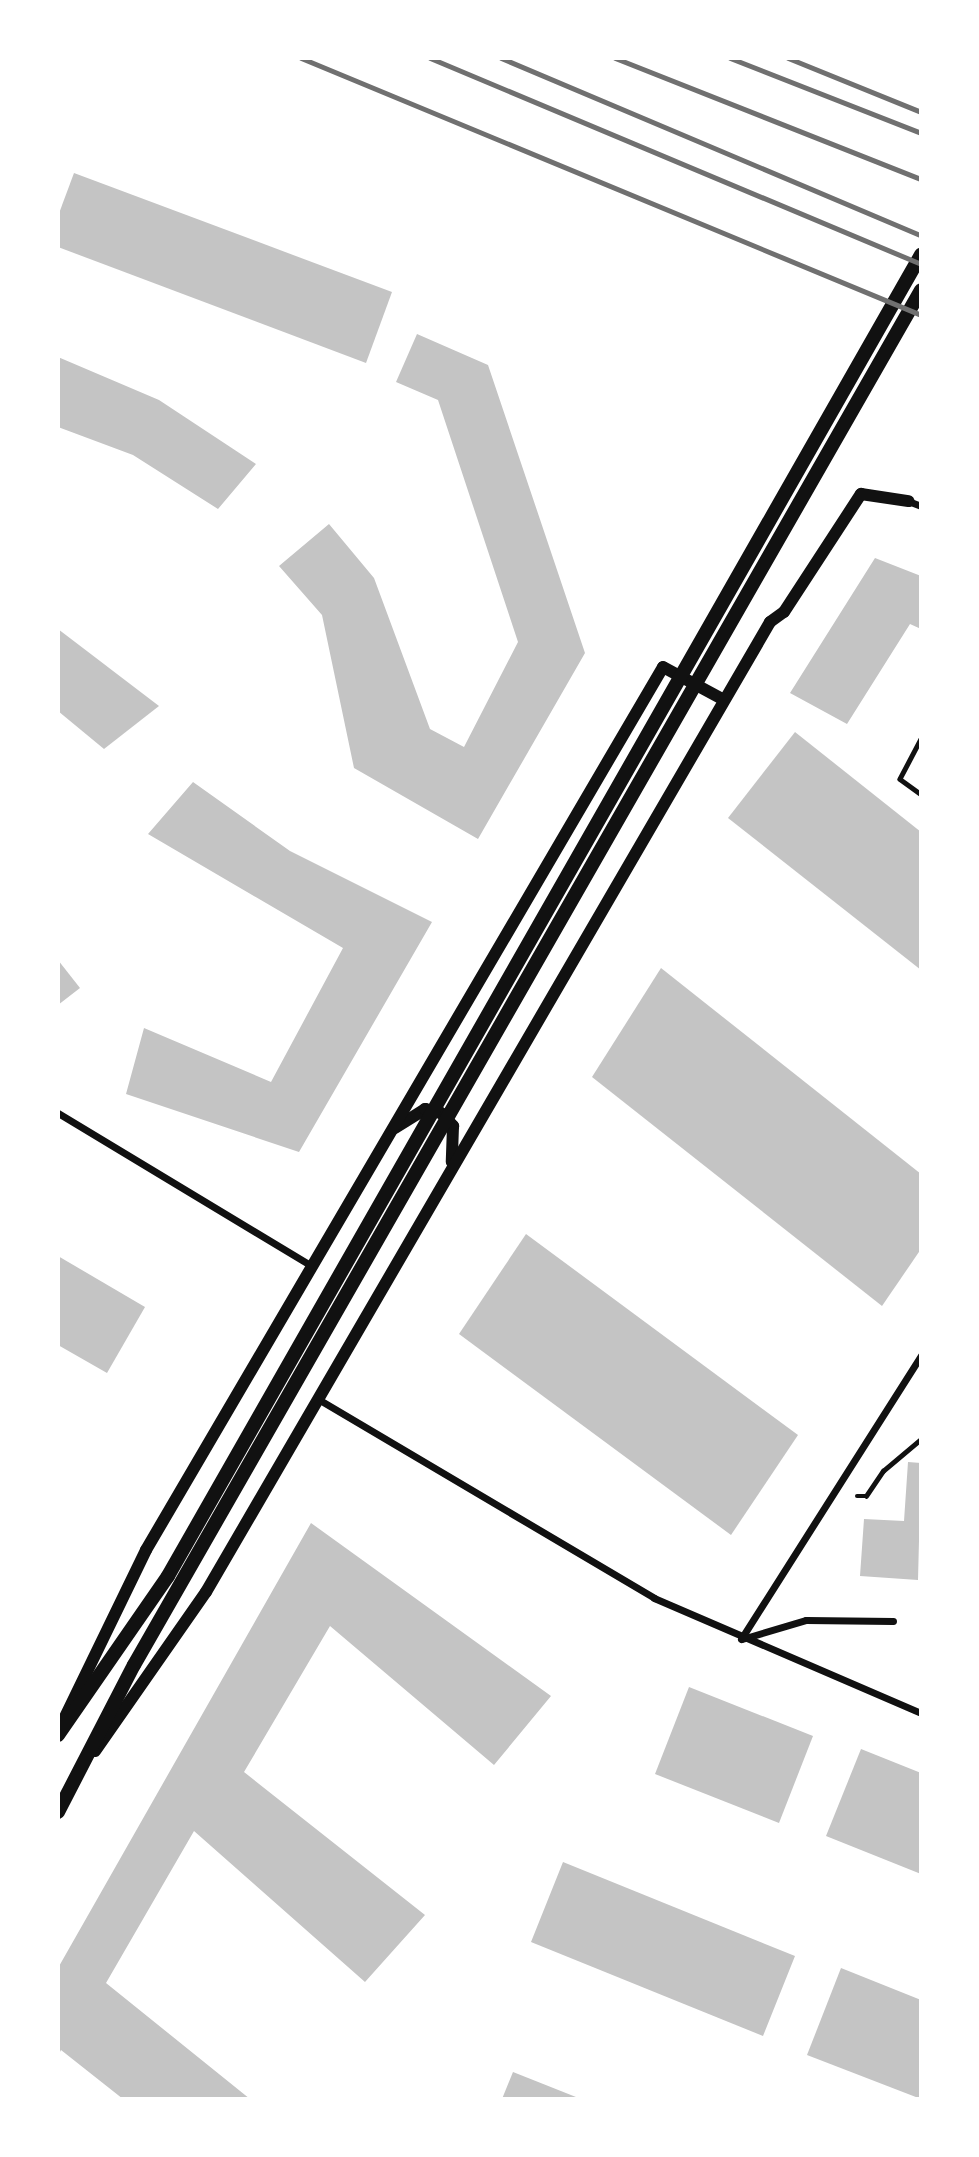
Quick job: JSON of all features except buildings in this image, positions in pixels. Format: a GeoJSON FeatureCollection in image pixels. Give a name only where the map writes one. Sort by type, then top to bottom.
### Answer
{"type":"FeatureCollection","features":[{"type":"Feature","properties":{"kind":"main road"},"geometry":{"type":"LineString","coordinates":[[58,1734],[168,1576],[921,254]]}},
{"type":"Feature","properties":{"kind":"main road"},"geometry":{"type":"LineString","coordinates":[[58,1812],[181,1586],[921,290]]}},
{"type":"Feature","properties":{"kind":"street"},"geometry":{"type":"LineString","coordinates":[[88,1760],[206,1592],[770,622],[784,612],[861,494],[908,501],[921,506]]}},
{"type":"Feature","properties":{"kind":"street"},"geometry":{"type":"LineString","coordinates":[[58,1734],[146,1549],[310,1265],[663,667],[724,700]]}},
{"type":"Feature","properties":{"kind":"street"},"geometry":{"type":"LineString","coordinates":[[58,1112],[310,1265]]}},
{"type":"Feature","properties":{"kind":"street"},"geometry":{"type":"LineString","coordinates":[[387,1135],[418,1112],[441,1113],[453,1126],[456,1143],[450,1173]]}},
{"type":"Feature","properties":{"kind":"street"},"geometry":{"type":"LineString","coordinates":[[741,1639],[921,1355]]}},
{"type":"Feature","properties":{"kind":"street"},"geometry":{"type":"LineString","coordinates":[[318,1399],[654,1598],[741,1639],[921,1713]]}},
{"type":"Feature","properties":{"kind":"street"},"geometry":{"type":"LineString","coordinates":[[741,1639],[806,1620],[893,1621]]}},
{"type":"Feature","properties":{"kind":"path"},"geometry":{"type":"LineString","coordinates":[[921,739],[900,779],[921,794]]}},
{"type":"Feature","properties":{"kind":"path"},"geometry":{"type":"LineString","coordinates":[[866,1496],[883,1471],[921,1439]]}},
{"type":"Feature","properties":{"kind":"railway"},"geometry":{"type":"LineString","coordinates":[[301,58],[921,315]]}},
{"type":"Feature","properties":{"kind":"railway"},"geometry":{"type":"LineString","coordinates":[[430,58],[921,264]]}},
{"type":"Feature","properties":{"kind":"railway"},"geometry":{"type":"LineString","coordinates":[[501,58],[921,235]]}},
{"type":"Feature","properties":{"kind":"railway"},"geometry":{"type":"LineString","coordinates":[[615,58],[921,179]]}},
{"type":"Feature","properties":{"kind":"railway"},"geometry":{"type":"LineString","coordinates":[[730,58],[921,133]]}},
{"type":"Feature","properties":{"kind":"railway"},"geometry":{"type":"LineString","coordinates":[[788,58],[921,112]]}}]}
